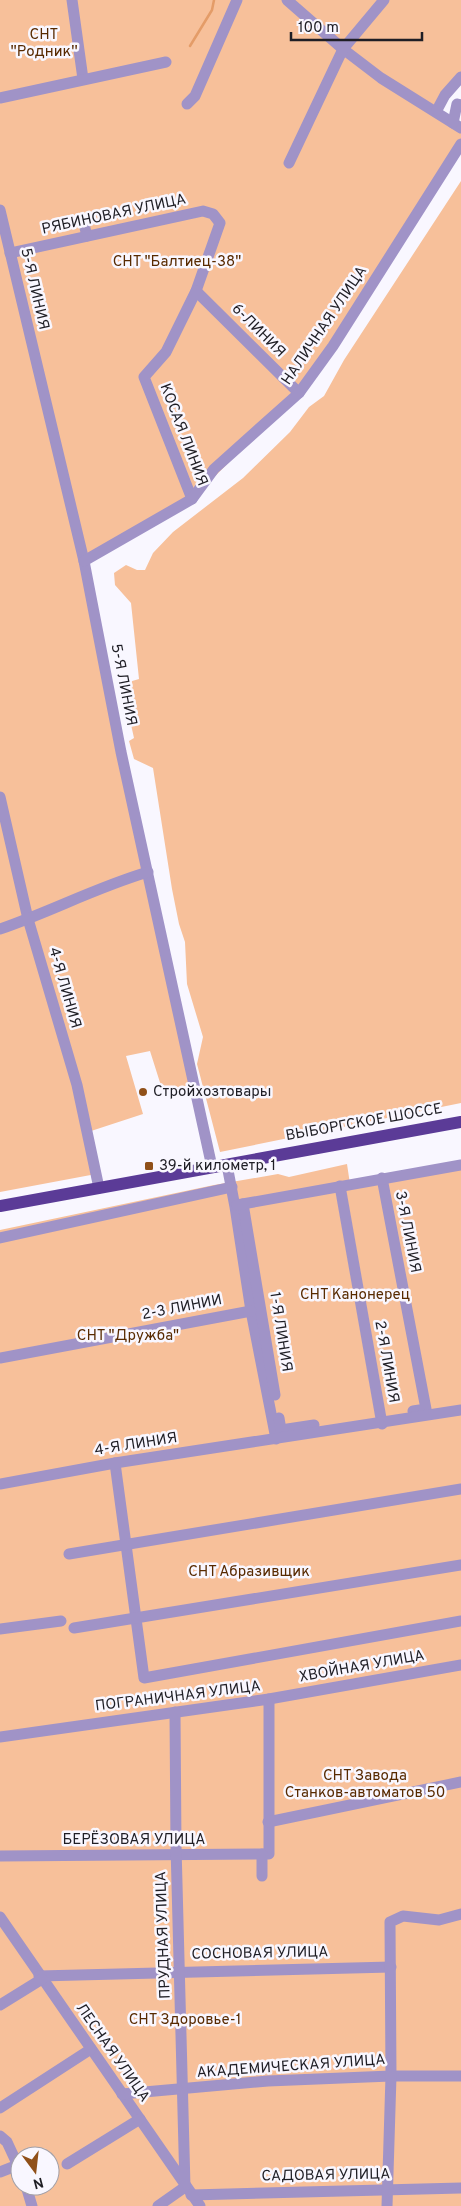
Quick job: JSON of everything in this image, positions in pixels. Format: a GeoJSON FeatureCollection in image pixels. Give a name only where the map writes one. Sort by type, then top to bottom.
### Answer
{"type":"FeatureCollection","features":[{"type":"Feature","properties":{"kind":"main road","name":"ВЫБОРГСКОЕ ШОССЕ"},"geometry":{"type":"LineString","coordinates":[[227,1165],[461,1122]]}},
{"type":"Feature","properties":{"kind":"main road"},"geometry":{"type":"LineString","coordinates":[[0,1206],[227,1165]]}},
{"type":"Feature","properties":{"kind":"street"},"geometry":{"type":"LineString","coordinates":[[72,0],[83,79]]}},
{"type":"Feature","properties":{"kind":"street"},"geometry":{"type":"LineString","coordinates":[[187,104],[195,96],[237,0]]}},
{"type":"Feature","properties":{"kind":"street"},"geometry":{"type":"LineString","coordinates":[[287,0],[343,49],[411,99],[449,120]]}},
{"type":"Feature","properties":{"kind":"street"},"geometry":{"type":"LineString","coordinates":[[289,164],[343,49],[384,0]]}},
{"type":"Feature","properties":{"kind":"street"},"geometry":{"type":"LineString","coordinates":[[0,98],[166,62]]}},
{"type":"Feature","properties":{"kind":"street"},"geometry":{"type":"LineString","coordinates":[[449,120],[445,95],[461,77]]}},
{"type":"Feature","properties":{"kind":"street"},"geometry":{"type":"LineString","coordinates":[[449,120],[457,104],[461,105]]}},
{"type":"Feature","properties":{"kind":"street","name":"НАЛИЧНАЯ УЛИЦА"},"geometry":{"type":"LineString","coordinates":[[84,562],[192,499],[214,469],[299,393],[335,344],[461,144]]}},
{"type":"Feature","properties":{"kind":"street","name":"5-Я ЛИНИЯ"},"geometry":{"type":"LineString","coordinates":[[0,210],[84,562],[120,744],[212,1167]]}},
{"type":"Feature","properties":{"kind":"street","name":"РЯБИНОВАЯ УЛИЦА"},"geometry":{"type":"LineString","coordinates":[[10,253],[204,211],[213,214],[220,223]]}},
{"type":"Feature","properties":{"kind":"street"},"geometry":{"type":"LineString","coordinates":[[83,220],[87,236]]}},
{"type":"Feature","properties":{"kind":"street","name":"КОСАЯ ЛИНИЯ"},"geometry":{"type":"LineString","coordinates":[[192,499],[144,377],[166,352],[196,291],[220,223]]}},
{"type":"Feature","properties":{"kind":"street","name":"6-ЛИНИЯ"},"geometry":{"type":"LineString","coordinates":[[196,291],[299,393]]}},
{"type":"Feature","properties":{"kind":"street","name":"4-Я ЛИНИЯ"},"geometry":{"type":"LineString","coordinates":[[0,797],[28,919],[77,1085],[99,1188]]}},
{"type":"Feature","properties":{"kind":"street"},"geometry":{"type":"LineString","coordinates":[[0,929],[28,919],[96,889],[148,872]]}},
{"type":"Feature","properties":{"kind":"street"},"geometry":{"type":"LineString","coordinates":[[227,1165],[232,1187],[239,1205],[251,1311],[276,1439]]}},
{"type":"Feature","properties":{"kind":"street"},"geometry":{"type":"LineString","coordinates":[[239,1205],[461,1165]]}},
{"type":"Feature","properties":{"kind":"street","name":"3-Я ЛИНИЯ"},"geometry":{"type":"LineString","coordinates":[[381,1420],[426,1409],[382,1178]]}},
{"type":"Feature","properties":{"kind":"street","name":"2-Я ЛИНИЯ"},"geometry":{"type":"LineString","coordinates":[[340,1186],[381,1420]]}},
{"type":"Feature","properties":{"kind":"street"},"geometry":{"type":"LineString","coordinates":[[0,1238],[232,1187]]}},
{"type":"Feature","properties":{"kind":"street","name":"1-Я ЛИНИЯ"},"geometry":{"type":"LineString","coordinates":[[239,1205],[281,1430],[314,1425]]}},
{"type":"Feature","properties":{"kind":"street","name":"2-3 ЛИНИИ"},"geometry":{"type":"LineString","coordinates":[[0,1358],[251,1311]]}},
{"type":"Feature","properties":{"kind":"street"},"geometry":{"type":"LineString","coordinates":[[381,1420],[461,1410]]}},
{"type":"Feature","properties":{"kind":"street","name":"4-Я ЛИНИЯ"},"geometry":{"type":"LineString","coordinates":[[0,1484],[115,1463],[276,1439],[381,1420]]}},
{"type":"Feature","properties":{"kind":"street"},"geometry":{"type":"LineString","coordinates":[[115,1463],[144,1678],[461,1621]]}},
{"type":"Feature","properties":{"kind":"street"},"geometry":{"type":"LineString","coordinates":[[69,1554],[461,1489]]}},
{"type":"Feature","properties":{"kind":"street"},"geometry":{"type":"LineString","coordinates":[[74,1628],[461,1565]]}},
{"type":"Feature","properties":{"kind":"street"},"geometry":{"type":"LineString","coordinates":[[0,1629],[61,1621]]}},
{"type":"Feature","properties":{"kind":"street","name":"ХВОЙНАЯ УЛИЦА"},"geometry":{"type":"LineString","coordinates":[[269,1699],[461,1665]]}},
{"type":"Feature","properties":{"kind":"street","name":"ПОГРАНИЧНАЯ УЛИЦА"},"geometry":{"type":"LineString","coordinates":[[0,1737],[269,1699],[268,1822],[262,1876]]}},
{"type":"Feature","properties":{"kind":"street","name":"ПРУДНАЯ УЛИЦА"},"geometry":{"type":"LineString","coordinates":[[175,1712],[176,1855],[188,2191]]}},
{"type":"Feature","properties":{"kind":"street"},"geometry":{"type":"LineString","coordinates":[[268,1822],[461,1782]]}},
{"type":"Feature","properties":{"kind":"street","name":"БЕРЁЗОВАЯ УЛИЦА"},"geometry":{"type":"LineString","coordinates":[[0,1856],[265,1854]]}},
{"type":"Feature","properties":{"kind":"street"},"geometry":{"type":"LineString","coordinates":[[387,2206],[391,2076],[392,1967],[390,1922],[403,1916],[439,1920],[461,1914]]}},
{"type":"Feature","properties":{"kind":"street","name":"ЛЕСНАЯ УЛИЦА"},"geometry":{"type":"LineString","coordinates":[[0,1917],[200,2206]]}},
{"type":"Feature","properties":{"kind":"street","name":"СОСНОВАЯ УЛИЦА"},"geometry":{"type":"LineString","coordinates":[[40,1977],[180,1971],[392,1967]]}},
{"type":"Feature","properties":{"kind":"street"},"geometry":{"type":"LineString","coordinates":[[0,2005],[40,1977]]}},
{"type":"Feature","properties":{"kind":"street"},"geometry":{"type":"LineString","coordinates":[[0,2108],[91,2050]]}},
{"type":"Feature","properties":{"kind":"street","name":"АКАДЕМИЧЕСКАЯ УЛИЦА"},"geometry":{"type":"LineString","coordinates":[[122,2094],[268,2081],[391,2076],[461,2076]]}},
{"type":"Feature","properties":{"kind":"street"},"geometry":{"type":"LineString","coordinates":[[67,2164],[140,2119]]}},
{"type":"Feature","properties":{"kind":"street"},"geometry":{"type":"LineString","coordinates":[[0,2136],[7,2142],[10,2148]]}},
{"type":"Feature","properties":{"kind":"street","name":"САДОВАЯ УЛИЦА"},"geometry":{"type":"LineString","coordinates":[[188,2191],[461,2188]]}},
{"type":"Feature","properties":{"kind":"street"},"geometry":{"type":"LineString","coordinates":[[158,2206],[188,2191]]}},
{"type":"Feature","properties":{"kind":"green space","name":"СНТ \"Балтиец-38\""},"geometry":{"type":"Polygon","coordinates":[[[0,0],[461,0],[461,77],[435,113],[461,128],[461,144],[299,393],[192,499],[84,562],[193,1084],[163,1092],[150,1051],[126,1056],[143,1114],[88,1132],[96,1174],[0,1192],[0,0]]]}},
{"type":"Feature","properties":{"kind":"green space"},"geometry":{"type":"Polygon","coordinates":[[[461,181],[461,1103],[220,1152],[197,1064],[203,1037],[187,984],[185,942],[179,924],[172,889],[153,768],[134,759],[129,741],[134,738],[122,684],[139,679],[131,603],[115,585],[114,573],[126,565],[137,570],[145,570],[153,553],[173,532],[243,478],[290,432],[309,407],[324,396],[344,360],[461,181]]]}},
{"type":"Feature","properties":{"kind":"green space"},"geometry":{"type":"Polygon","coordinates":[[[347,1164],[350,1184],[461,1164],[461,2206],[0,2206],[0,1230],[214,1185],[278,1174],[289,1177],[347,1164]]]}},
{"type":"Feature","properties":{"kind":"waterway"},"geometry":{"type":"LineString","coordinates":[[190,46],[212,10],[214,0]]}},
{"type":"Feature","properties":{"kind":"place","name":"Стройхозтовары"},"geometry":{"type":"Point","coordinates":[143,1092]}},
{"type":"Feature","properties":{"kind":"place","name":"39-й километр, 1"},"geometry":{"type":"Point","coordinates":[149,1166]}},
{"type":"Feature","properties":{"kind":"park label","name":"СНТ ''Родник''"},"geometry":{"type":"Point","coordinates":[44,44]}},
{"type":"Feature","properties":{"kind":"park label","name":"СНТ Канонерец"},"geometry":{"type":"Point","coordinates":[355,1295]}},
{"type":"Feature","properties":{"kind":"park label","name":"СНТ \"Дружба\""},"geometry":{"type":"Point","coordinates":[128,1336]}},
{"type":"Feature","properties":{"kind":"park label","name":"СНТ Абразивщик"},"geometry":{"type":"Point","coordinates":[249,1572]}},
{"type":"Feature","properties":{"kind":"park label","name":"СНТ Завода Станков-автоматов 50"},"geometry":{"type":"Point","coordinates":[365,1784]}},
{"type":"Feature","properties":{"kind":"park label","name":"СНТ Здоровье-1"},"geometry":{"type":"Point","coordinates":[185,2020]}}]}
